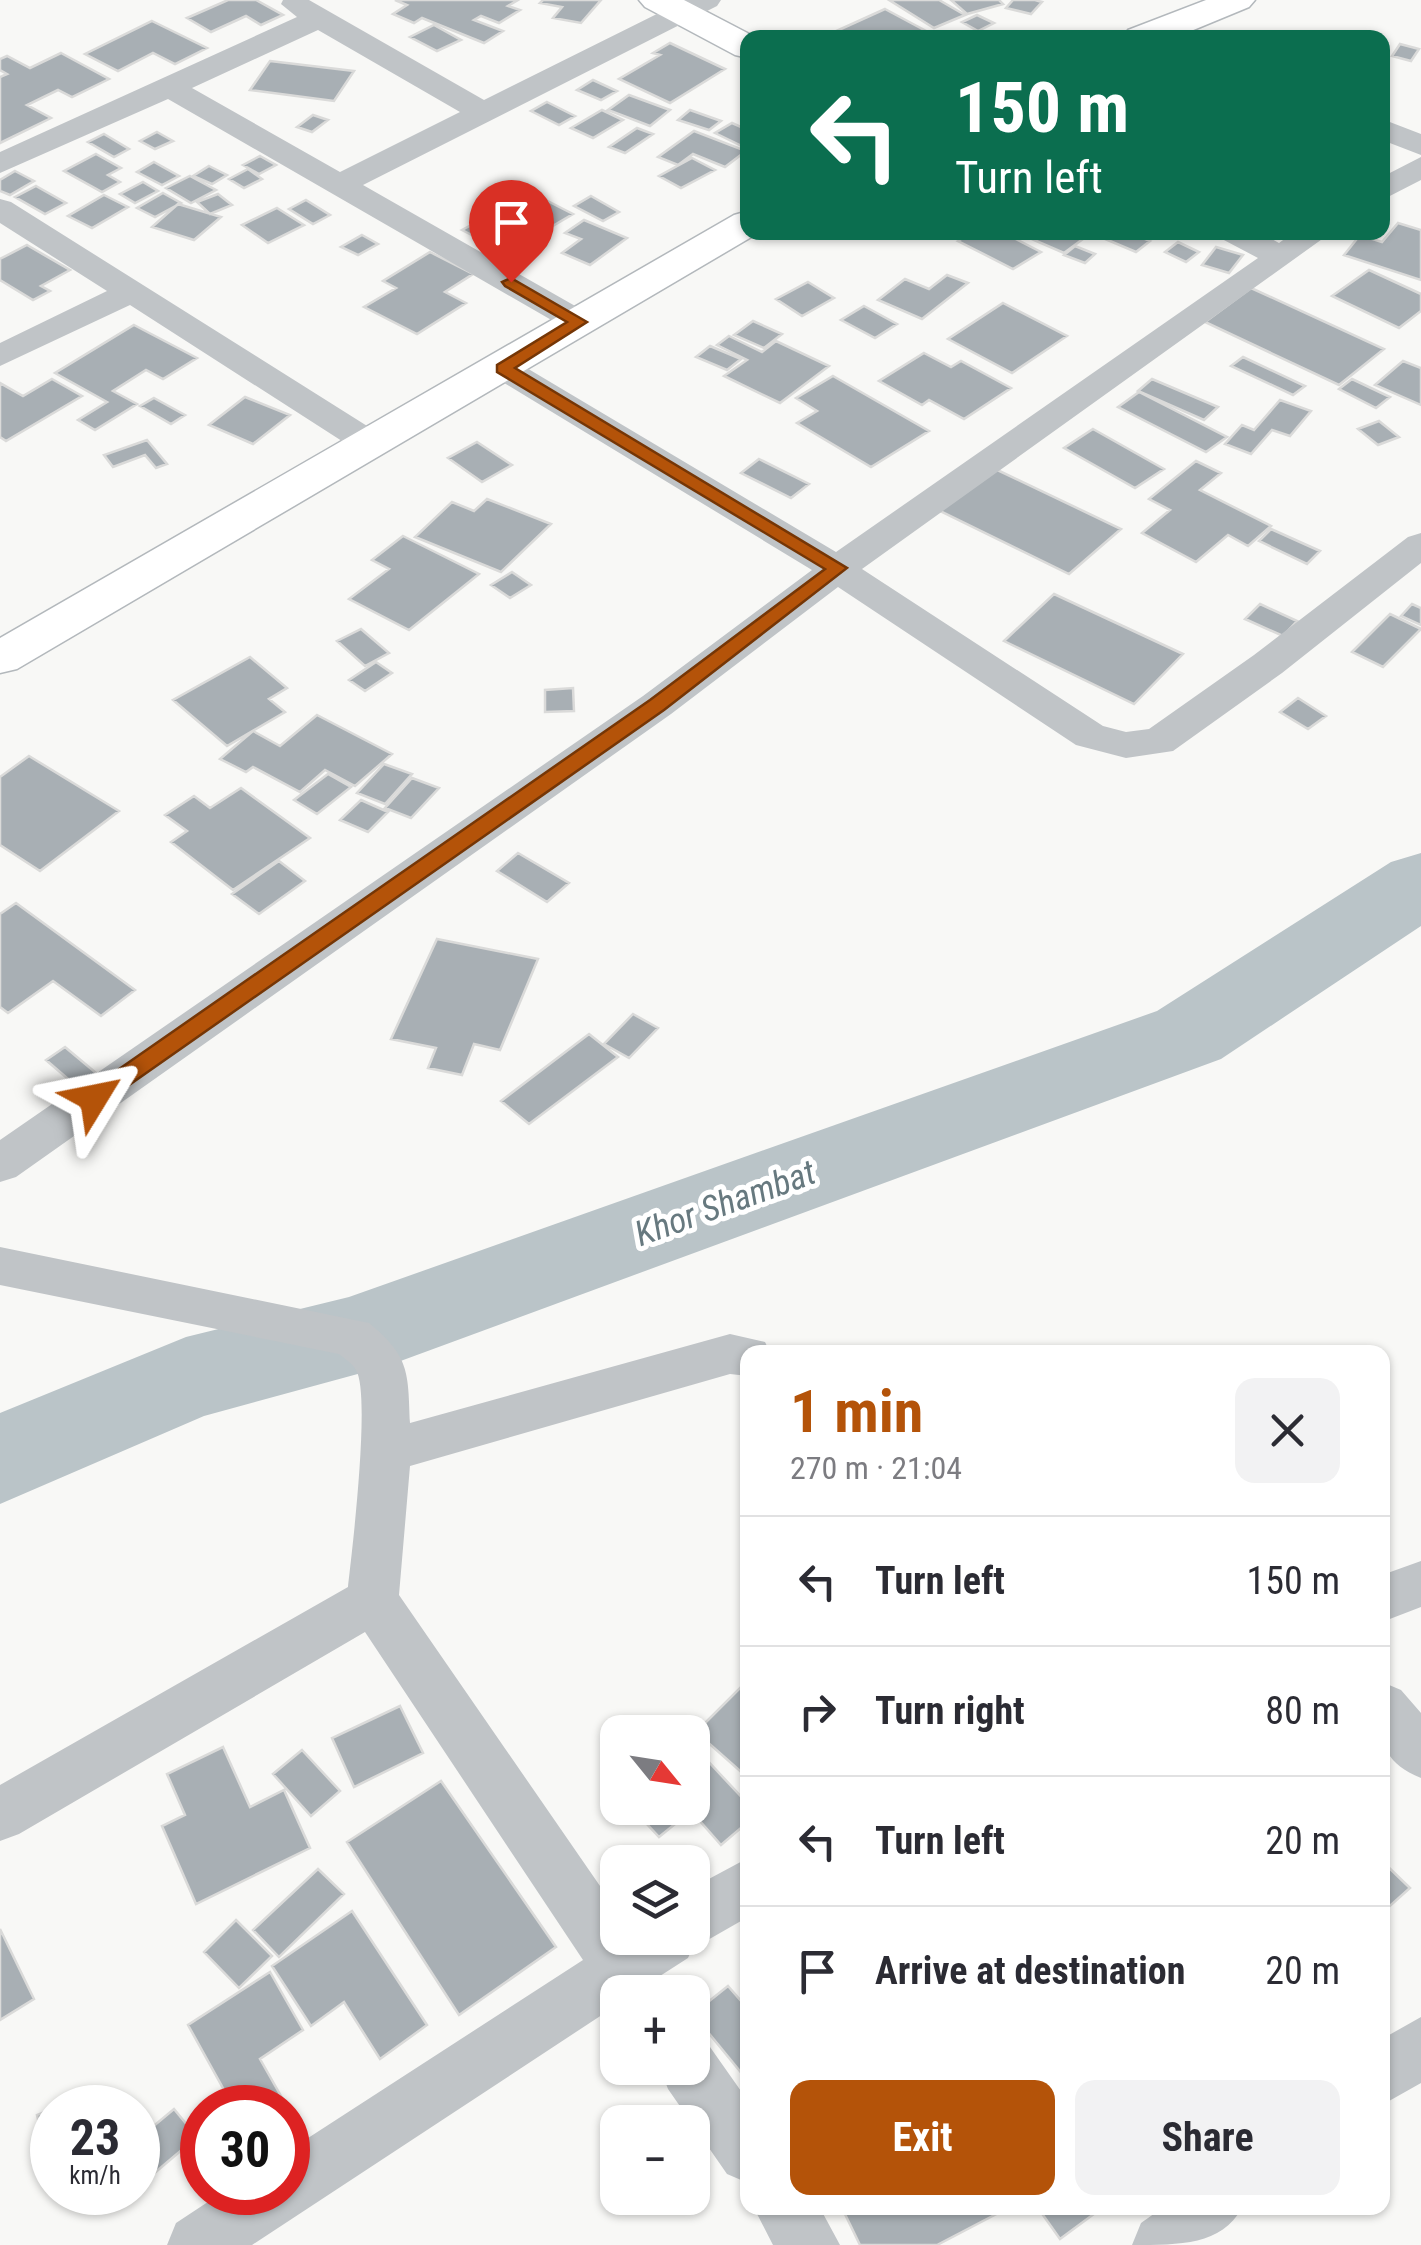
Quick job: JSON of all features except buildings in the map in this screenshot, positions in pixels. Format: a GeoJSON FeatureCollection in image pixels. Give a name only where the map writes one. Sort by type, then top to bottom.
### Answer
{"type":"FeatureCollection","features":[{"type":"Feature","properties":{"kind":"street"},"geometry":{"type":"LineString","coordinates":[[290,0],[482,112]]}},
{"type":"Feature","properties":{"kind":"street"},"geometry":{"type":"LineString","coordinates":[[1173,30],[1238,0]]}},
{"type":"Feature","properties":{"kind":"street"},"geometry":{"type":"LineString","coordinates":[[340,184],[682,5],[740,42]]}},
{"type":"Feature","properties":{"kind":"street"},"geometry":{"type":"LineString","coordinates":[[0,164],[320,18]]}},
{"type":"Feature","properties":{"kind":"street"},"geometry":{"type":"LineString","coordinates":[[169,86],[579,322]]}},
{"type":"Feature","properties":{"kind":"street"},"geometry":{"type":"LineString","coordinates":[[1390,132],[1421,146]]}},
{"type":"Feature","properties":{"kind":"street"},"geometry":{"type":"LineString","coordinates":[[1390,186],[1421,166]]}},
{"type":"Feature","properties":{"kind":"street"},"geometry":{"type":"LineString","coordinates":[[0,209],[371,444]]}},
{"type":"Feature","properties":{"kind":"street"},"geometry":{"type":"LineString","coordinates":[[0,658],[740,228]]}},
{"type":"Feature","properties":{"kind":"street"},"geometry":{"type":"LineString","coordinates":[[1249,240],[1280,256]]}},
{"type":"Feature","properties":{"kind":"street"},"geometry":{"type":"LineString","coordinates":[[0,1164],[657,705],[838,568],[1304,240]]}},
{"type":"Feature","properties":{"kind":"street"},"geometry":{"type":"LineString","coordinates":[[0,356],[129,292]]}},
{"type":"Feature","properties":{"kind":"street"},"geometry":{"type":"LineString","coordinates":[[503,368],[838,568],[1090,736],[1126,745],[1159,741],[1268,664],[1421,545]]}},
{"type":"Feature","properties":{"kind":"street"},"geometry":{"type":"LineString","coordinates":[[0,1266],[352,1337],[378,1359],[384,1382],[386,1451],[373,1600],[643,1966],[310,2172]]}},
{"type":"Feature","properties":{"kind":"street"},"geometry":{"type":"LineString","coordinates":[[386,1451],[730,1354],[740,1355]]}},
{"type":"Feature","properties":{"kind":"street"},"geometry":{"type":"LineString","coordinates":[[1390,1596],[1421,1584]]}},
{"type":"Feature","properties":{"kind":"street"},"geometry":{"type":"LineString","coordinates":[[0,1814],[373,1600]]}},
{"type":"Feature","properties":{"kind":"street"},"geometry":{"type":"LineString","coordinates":[[1390,1716],[1421,1753]]}},
{"type":"Feature","properties":{"kind":"street"},"geometry":{"type":"LineString","coordinates":[[710,1910],[740,1890]]}},
{"type":"Feature","properties":{"kind":"street"},"geometry":{"type":"LineString","coordinates":[[1390,2070],[1421,2046]]}},
{"type":"Feature","properties":{"kind":"street"},"geometry":{"type":"LineString","coordinates":[[701,2085],[740,2142]]}},
{"type":"Feature","properties":{"kind":"street"},"geometry":{"type":"LineString","coordinates":[[198,2245],[243,2215]]}},
{"type":"Feature","properties":{"kind":"street"},"geometry":{"type":"LineString","coordinates":[[789,2215],[810,2245]]}},
{"type":"Feature","properties":{"kind":"street"},"geometry":{"type":"LineString","coordinates":[[1164,2245],[1203,2215]]}},
{"type":"Feature","properties":{"kind":"waterway","name":"Khor Shambat"},"geometry":{"type":"LineString","coordinates":[[0,1460],[186,1379],[352,1337],[1189,1035],[1421,884]]}},
{"type":"Feature","properties":{"kind":"route"},"geometry":{"type":"LineString","coordinates":[[94,1098],[657,705],[838,568],[503,368],[579,322],[511,282]]}}]}
